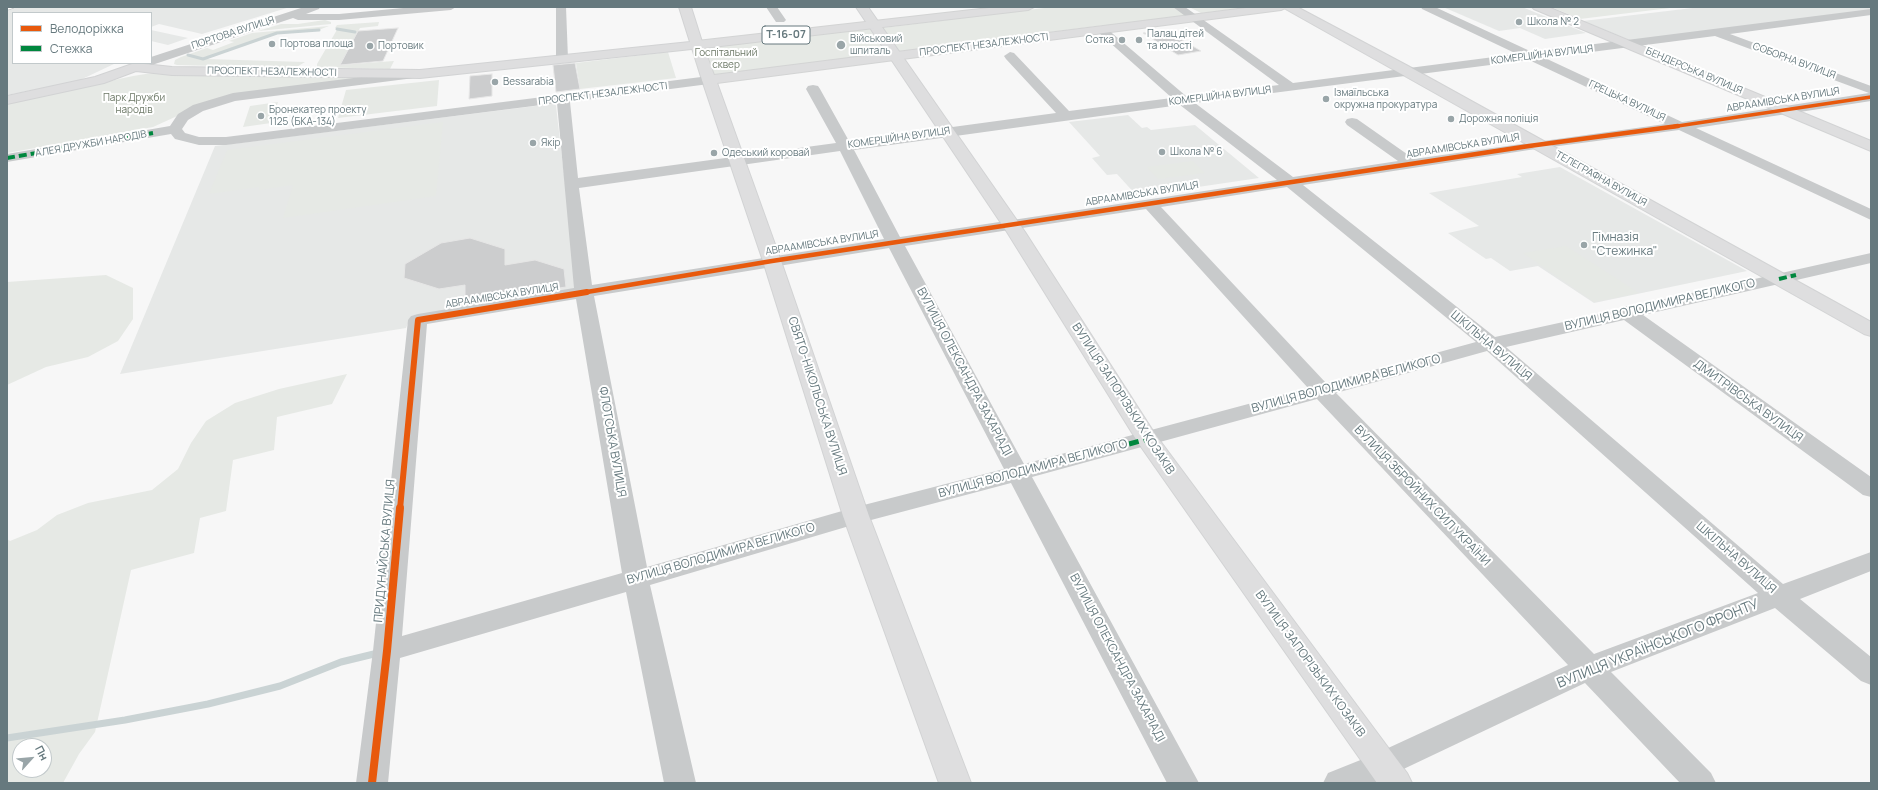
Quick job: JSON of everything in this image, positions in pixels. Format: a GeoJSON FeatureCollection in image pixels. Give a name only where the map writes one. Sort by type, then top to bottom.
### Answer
{"type":"FeatureCollection","features":[{"type":"Feature","properties":{"kind":"main road","name":"СВЯТО-НІКОЛЬСЬКА ВУЛИЦЯ"},"geometry":{"type":"LineString","coordinates":[[685,7],[772,261],[856,516],[955,783]]}},
{"type":"Feature","properties":{"kind":"main road","name":"ВУЛИЦЯ ЗАПОРІЗЬКИХ КОЗАКІВ"},"geometry":{"type":"LineString","coordinates":[[862,7],[1010,225],[1138,441],[1390,774]]}},
{"type":"Feature","properties":{"kind":"main road","name":"ПРОСПЕКТ НЕЗАЛЕЖНОСТІ"},"geometry":{"type":"LineString","coordinates":[[140,65],[172,70],[410,75],[562,60],[1028,7]]}},
{"type":"Feature","properties":{"kind":"main road","name":"ПРОСПЕКТ НЕЗАЛЕЖНОСТІ"},"geometry":{"type":"LineString","coordinates":[[709,80],[1280,7]]}},
{"type":"Feature","properties":{"kind":"main road","name":"ТЕЛЕГРАФНА ВУЛИЦЯ"},"geometry":{"type":"LineString","coordinates":[[1288,7],[1787,277],[1871,330]]}},
{"type":"Feature","properties":{"kind":"main road","name":"БЕНДЕРСЬКА ВУЛИЦЯ"},"geometry":{"type":"LineString","coordinates":[[1538,7],[1871,146]]}},
{"type":"Feature","properties":{"kind":"main road"},"geometry":{"type":"LineString","coordinates":[[7,100],[98,80],[140,65]]}},
{"type":"Feature","properties":{"kind":"street","name":"ПОРТОВА ВУЛИЦЯ"},"geometry":{"type":"LineString","coordinates":[[152,61],[315,7]]}},
{"type":"Feature","properties":{"kind":"street"},"geometry":{"type":"LineString","coordinates":[[284,17],[339,16],[450,7]]}},
{"type":"Feature","properties":{"kind":"street"},"geometry":{"type":"LineString","coordinates":[[562,7],[562,60]]}},
{"type":"Feature","properties":{"kind":"street"},"geometry":{"type":"LineString","coordinates":[[771,7],[780,20]]}},
{"type":"Feature","properties":{"kind":"street"},"geometry":{"type":"LineString","coordinates":[[1178,7],[1292,87]]}},
{"type":"Feature","properties":{"kind":"street","name":"ГРЕЦЬКА ВУЛИЦЯ"},"geometry":{"type":"LineString","coordinates":[[1426,7],[1871,215]]}},
{"type":"Feature","properties":{"kind":"street","name":"КОМЕРЦІЙНА ВУЛИЦЯ"},"geometry":{"type":"LineString","coordinates":[[570,184],[1066,116],[1410,73],[1871,12]]}},
{"type":"Feature","properties":{"kind":"street","name":"ШКІЛЬНА ВУЛИЦЯ"},"geometry":{"type":"LineString","coordinates":[[1102,30],[1183,101],[1290,182],[1491,344],[1779,596],[1871,673]]}},
{"type":"Feature","properties":{"kind":"street","name":"СОБОРНА ВУЛИЦЯ"},"geometry":{"type":"LineString","coordinates":[[1718,33],[1871,90]]}},
{"type":"Feature","properties":{"kind":"street"},"geometry":{"type":"LineString","coordinates":[[1010,56],[1066,116]]}},
{"type":"Feature","properties":{"kind":"street","name":"ПРОСПЕКТ НЕЗАЛЕЖНОСТІ"},"geometry":{"type":"LineString","coordinates":[[410,75],[233,97],[198,108],[183,117],[175,129],[180,136],[199,141],[226,141],[709,80]]}},
{"type":"Feature","properties":{"kind":"street","name":"ВУЛИЦЯ ОЛЕКСАНДРА ЗАХАРІАДІ"},"geometry":{"type":"LineString","coordinates":[[813,89],[1183,783]]}},
{"type":"Feature","properties":{"kind":"street","name":"АВРААМІВСЬКА ВУЛИЦЯ"},"geometry":{"type":"LineString","coordinates":[[418,320],[894,242],[1539,144],[1681,126],[1871,97]]}},
{"type":"Feature","properties":{"kind":"street","name":"ФЛОТСЬКА ВУЛИЦЯ"},"geometry":{"type":"LineString","coordinates":[[563,99],[570,184],[584,292],[636,578],[680,783]]}},
{"type":"Feature","properties":{"kind":"street"},"geometry":{"type":"LineString","coordinates":[[1352,122],[1411,164]]}},
{"type":"Feature","properties":{"kind":"street","name":"АЛЕЯ ДРУЖБИ НАРОДІВ"},"geometry":{"type":"LineString","coordinates":[[7,158],[175,129]]}},
{"type":"Feature","properties":{"kind":"street","name":"ВУЛИЦЯ ЗБРОЙНИХ СИЛ УКРАЇНИ"},"geometry":{"type":"LineString","coordinates":[[1149,204],[1321,390],[1700,783]]}},
{"type":"Feature","properties":{"kind":"street","name":"ВУЛИЦЯ ВОЛОДИМИРА ВЕЛИКОГО"},"geometry":{"type":"LineString","coordinates":[[386,651],[856,516],[1138,441],[1491,344],[1626,312],[1871,258]]}},
{"type":"Feature","properties":{"kind":"street","name":"ДМИТРІВСЬКА ВУЛИЦЯ"},"geometry":{"type":"LineString","coordinates":[[1626,312],[1871,489]]}},
{"type":"Feature","properties":{"kind":"street","name":"ПРИДУНАЙСЬКА ВУЛИЦЯ"},"geometry":{"type":"LineString","coordinates":[[372,783],[418,320]]}},
{"type":"Feature","properties":{"kind":"street","name":"ВУЛИЦЯ УКРАЇНСЬКОГО ФРОНТУ"},"geometry":{"type":"LineString","coordinates":[[1339,783],[1390,774],[1589,668],[1871,561]]}},
{"type":"Feature","properties":{"kind":"shaded area"},"geometry":{"type":"Polygon","coordinates":[[[7,7],[290,7],[202,34],[159,24],[152,27],[152,12],[12,12],[12,64],[114,64],[78,81],[7,95],[7,7]]]}},
{"type":"Feature","properties":{"kind":"shaded area","name":"Школа № 2"},"geometry":{"type":"Polygon","coordinates":[[[1443,7],[1522,7],[1586,33],[1545,39],[1520,28],[1499,31],[1443,7]]]}},
{"type":"Feature","properties":{"kind":"shaded area"},"geometry":{"type":"Polygon","coordinates":[[[1701,7],[1871,7],[1871,11],[1632,41],[1583,21],[1701,7]]]}},
{"type":"Feature","properties":{"kind":"shaded area"},"geometry":{"type":"Polygon","coordinates":[[[152,30],[188,38],[168,45],[152,41],[152,30]]]}},
{"type":"Feature","properties":{"kind":"shaded area"},"geometry":{"type":"Polygon","coordinates":[[[555,104],[556,106],[577,287],[569,291],[411,316],[406,328],[120,374],[215,146],[555,104]]]}},
{"type":"Feature","properties":{"kind":"shaded area","name":"Школа № 6"},"geometry":{"type":"Polygon","coordinates":[[[1128,115],[1142,128],[1147,127],[1151,130],[1195,125],[1259,178],[1137,196],[1117,174],[1107,175],[1092,158],[1100,156],[1069,122],[1128,115]]]}},
{"type":"Feature","properties":{"kind":"shaded area","name":"Гімназія \"Стежинка\""},"geometry":{"type":"Polygon","coordinates":[[[1560,167],[1747,271],[1594,303],[1538,266],[1510,271],[1491,258],[1486,259],[1448,233],[1479,226],[1429,193],[1522,177],[1517,174],[1560,167]]]}},
{"type":"Feature","properties":{"kind":"green space"},"geometry":{"type":"Polygon","coordinates":[[[1052,7],[1178,7],[1194,18],[1098,26],[901,51],[899,51],[882,28],[1052,7]]]}},
{"type":"Feature","properties":{"kind":"green space"},"geometry":{"type":"Polygon","coordinates":[[[1189,7],[1251,7],[1201,13],[1189,7]]]}},
{"type":"Feature","properties":{"kind":"green space"},"geometry":{"type":"Polygon","coordinates":[[[1551,7],[1678,7],[1580,19],[1551,7]]]}},
{"type":"Feature","properties":{"kind":"green space"},"geometry":{"type":"Polygon","coordinates":[[[325,20],[331,22],[331,24],[258,31],[281,24],[298,24],[325,20]]]}},
{"type":"Feature","properties":{"kind":"green space"},"geometry":{"type":"Polygon","coordinates":[[[379,22],[378,26],[360,28],[340,65],[394,61],[390,69],[317,67],[317,64],[338,28],[335,28],[337,25],[379,22]]]}},
{"type":"Feature","properties":{"kind":"green space"},"geometry":{"type":"Polygon","coordinates":[[[329,26],[316,31],[277,34],[206,59],[305,62],[295,68],[174,64],[175,60],[181,57],[207,48],[213,50],[234,42],[229,41],[252,33],[329,26]]]}},
{"type":"Feature","properties":{"kind":"green space","name":"Госпітальний сквер"},"geometry":{"type":"Polygon","coordinates":[[[872,29],[887,53],[716,75],[713,74],[704,48],[872,29]]]}},
{"type":"Feature","properties":{"kind":"green space"},"geometry":{"type":"Polygon","coordinates":[[[668,52],[676,78],[580,89],[576,63],[668,52]]]}},
{"type":"Feature","properties":{"kind":"green space","name":"Парк Дружби народів"},"geometry":{"type":"Polygon","coordinates":[[[158,72],[370,76],[197,107],[153,127],[7,153],[7,103],[158,72]]]}},
{"type":"Feature","properties":{"kind":"green space"},"geometry":{"type":"Polygon","coordinates":[[[439,80],[437,106],[338,118],[346,90],[439,80]]]}},
{"type":"Feature","properties":{"kind":"green space"},"geometry":{"type":"Polygon","coordinates":[[[278,102],[271,123],[243,127],[250,106],[278,102]]]}},
{"type":"Feature","properties":{"kind":"green space"},"geometry":{"type":"Polygon","coordinates":[[[443,122],[436,196],[283,218],[293,185],[259,190],[259,187],[209,194],[227,150],[443,122]]]}},
{"type":"Feature","properties":{"kind":"green space"},"geometry":{"type":"Polygon","coordinates":[[[1193,161],[1205,173],[1158,179],[1147,167],[1193,161]]]}},
{"type":"Feature","properties":{"kind":"green space"},"geometry":{"type":"Polygon","coordinates":[[[1566,246],[1639,293],[1594,302],[1523,253],[1566,246]]]}},
{"type":"Feature","properties":{"kind":"green space"},"geometry":{"type":"Polygon","coordinates":[[[106,275],[133,288],[133,319],[118,341],[88,357],[46,367],[7,385],[7,282],[106,275]]]}},
{"type":"Feature","properties":{"kind":"green space"},"geometry":{"type":"Polygon","coordinates":[[[347,374],[332,404],[277,417],[274,450],[233,460],[226,511],[200,518],[194,553],[131,570],[95,732],[79,754],[63,783],[7,783],[7,539],[10,541],[37,530],[57,515],[88,503],[152,490],[178,469],[191,443],[206,421],[235,403],[279,389],[347,374]]]}},
{"type":"Feature","properties":{"kind":"building","name":"Портовик"},"geometry":{"type":"Polygon","coordinates":[[[398,28],[383,61],[340,65],[358,31],[398,28]]]}},
{"type":"Feature","properties":{"kind":"building","name":"Палац дітей та юності"},"geometry":{"type":"Polygon","coordinates":[[[1165,30],[1201,51],[1178,55],[1143,33],[1165,30]]]}},
{"type":"Feature","properties":{"kind":"building","name":"Bessarabia"},"geometry":{"type":"Polygon","coordinates":[[[575,63],[580,89],[556,92],[553,65],[575,63]]]}},
{"type":"Feature","properties":{"kind":"building"},"geometry":{"type":"Polygon","coordinates":[[[492,74],[492,96],[469,99],[470,76],[492,74]]]}},
{"type":"Feature","properties":{"kind":"building"},"geometry":{"type":"Polygon","coordinates":[[[470,238],[505,249],[505,265],[535,260],[564,269],[566,287],[465,302],[465,285],[439,289],[404,278],[405,264],[441,243],[470,238]]]}},
{"type":"Feature","properties":{"kind":"waterway"},"geometry":{"type":"LineString","coordinates":[[337,29],[355,32]]}},
{"type":"Feature","properties":{"kind":"waterway"},"geometry":{"type":"LineString","coordinates":[[188,55],[203,59],[277,33],[319,30]]}},
{"type":"Feature","properties":{"kind":"waterway"},"geometry":{"type":"LineString","coordinates":[[7,738],[125,720],[208,704],[280,686],[341,662],[378,653]]}},
{"type":"Feature","properties":{"kind":"railway"},"geometry":{"type":"LineString","coordinates":[[7,9],[13,7]]}},
{"type":"Feature","properties":{"kind":"marked path"},"geometry":{"type":"LineString","coordinates":[[7,158],[153,133]]}},
{"type":"Feature","properties":{"kind":"marked path"},"geometry":{"type":"LineString","coordinates":[[1779,279],[1796,275]]}},
{"type":"Feature","properties":{"kind":"marked path"},"geometry":{"type":"LineString","coordinates":[[1129,444],[1147,439]]}},
{"type":"Feature","properties":{"kind":"cycle path"},"geometry":{"type":"LineString","coordinates":[[372,783],[387,651],[418,320],[772,261],[1529,146],[1681,126],[1871,97]]}},
{"type":"Feature","properties":{"kind":"place","name":"Школа № 2"},"geometry":{"type":"Point","coordinates":[1519,22]}},
{"type":"Feature","properties":{"kind":"place","name":"Сотка"},"geometry":{"type":"Point","coordinates":[1122,40]}},
{"type":"Feature","properties":{"kind":"place","name":"Палац дітей та юності"},"geometry":{"type":"Point","coordinates":[1139,40]}},
{"type":"Feature","properties":{"kind":"place","name":"Портова площа"},"geometry":{"type":"Point","coordinates":[272,44]}},
{"type":"Feature","properties":{"kind":"place","name":"Військовий шпиталь"},"geometry":{"type":"Point","coordinates":[841,45]}},
{"type":"Feature","properties":{"kind":"place","name":"Портовик"},"geometry":{"type":"Point","coordinates":[370,46]}},
{"type":"Feature","properties":{"kind":"place","name":"Bessarabia"},"geometry":{"type":"Point","coordinates":[495,82]}},
{"type":"Feature","properties":{"kind":"place","name":"Ізмаїльська окружна прокуратура"},"geometry":{"type":"Point","coordinates":[1326,99]}},
{"type":"Feature","properties":{"kind":"place","name":"Бронекатер проекту 1125 (БКА-134)"},"geometry":{"type":"Point","coordinates":[261,116]}},
{"type":"Feature","properties":{"kind":"place","name":"Дорожня поліція"},"geometry":{"type":"Point","coordinates":[1451,119]}},
{"type":"Feature","properties":{"kind":"place","name":"Якір"},"geometry":{"type":"Point","coordinates":[533,143]}},
{"type":"Feature","properties":{"kind":"place","name":"Школа № 6"},"geometry":{"type":"Point","coordinates":[1162,152]}},
{"type":"Feature","properties":{"kind":"place","name":"Одеський коровай"},"geometry":{"type":"Point","coordinates":[714,153]}},
{"type":"Feature","properties":{"kind":"place","name":"Гімназія \"Стежинка\""},"geometry":{"type":"Point","coordinates":[1584,245]}}]}
